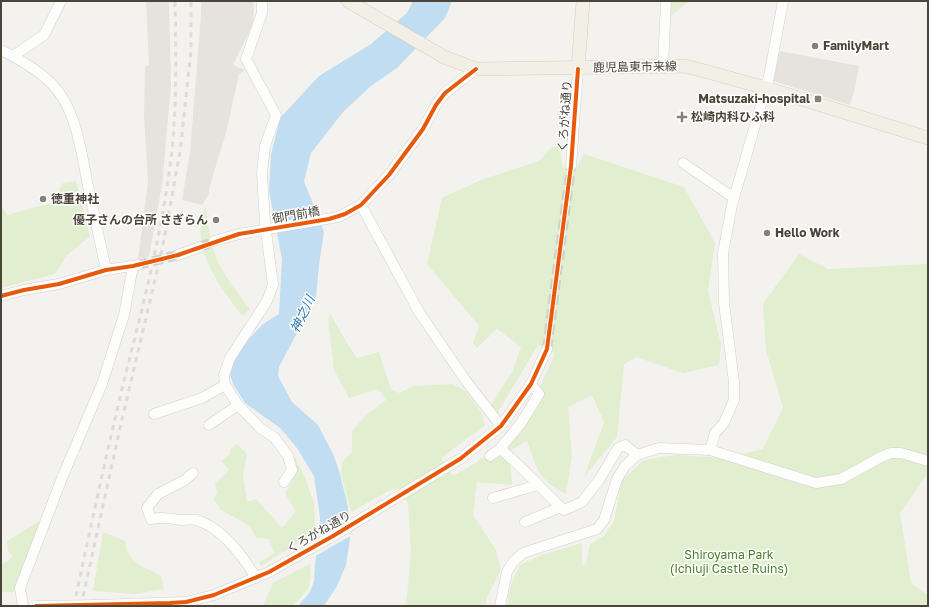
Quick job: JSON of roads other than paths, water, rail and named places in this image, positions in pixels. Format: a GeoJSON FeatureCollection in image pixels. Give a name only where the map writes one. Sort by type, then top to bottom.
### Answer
{"type":"FeatureCollection","features":[{"type":"Feature","properties":{"kind":"main road","name":"鹿児島東市来線"},"geometry":{"type":"LineString","coordinates":[[348,1],[429,49],[458,63],[476,69],[578,69],[685,66],[766,88],[928,138]]}},
{"type":"Feature","properties":{"kind":"main road"},"geometry":{"type":"LineString","coordinates":[[578,69],[584,1]]}},
{"type":"Feature","properties":{"kind":"street"},"geometry":{"type":"LineString","coordinates":[[13,56],[44,35],[61,1]]}},
{"type":"Feature","properties":{"kind":"street"},"geometry":{"type":"LineString","coordinates":[[262,1],[262,13],[246,59],[276,115],[265,146],[262,173],[270,229],[273,285],[267,301],[230,358],[224,375],[225,385],[238,405],[260,428],[275,438],[288,456],[292,470],[284,482]]}},
{"type":"Feature","properties":{"kind":"street"},"geometry":{"type":"LineString","coordinates":[[663,66],[666,1]]}},
{"type":"Feature","properties":{"kind":"street"},"geometry":{"type":"LineString","coordinates":[[710,450],[715,433],[724,423],[734,400],[734,382],[724,303],[723,253],[734,198],[771,70],[783,1]]}},
{"type":"Feature","properties":{"kind":"street"},"geometry":{"type":"LineString","coordinates":[[1,50],[36,70],[52,84],[68,107],[74,122],[106,270]]}},
{"type":"Feature","properties":{"kind":"street","name":"御門前橋"},"geometry":{"type":"LineString","coordinates":[[214,241],[239,234],[329,219],[345,214],[361,205],[389,175],[423,129],[436,105],[445,93],[476,69]]}},
{"type":"Feature","properties":{"kind":"street","name":"くろがね通り"},"geometry":{"type":"LineString","coordinates":[[571,166],[578,69]]}},
{"type":"Feature","properties":{"kind":"street"},"geometry":{"type":"LineString","coordinates":[[683,163],[734,198]]}},
{"type":"Feature","properties":{"kind":"street"},"geometry":{"type":"LineString","coordinates":[[361,205],[420,312],[466,381],[501,426]]}},
{"type":"Feature","properties":{"kind":"street"},"geometry":{"type":"LineString","coordinates":[[178,255],[200,247]]}},
{"type":"Feature","properties":{"kind":"street"},"geometry":{"type":"LineString","coordinates":[[1,296],[24,290],[59,284],[106,270],[135,265],[124,315],[102,384],[62,478],[20,588],[23,606]]}},
{"type":"Feature","properties":{"kind":"street","name":"くろがね通り"},"geometry":{"type":"LineString","coordinates":[[36,606],[139,605],[186,602],[214,595],[269,572],[333,536],[460,459],[501,426],[531,384],[547,349]]}},
{"type":"Feature","properties":{"kind":"street"},"geometry":{"type":"LineString","coordinates":[[490,456],[500,449],[521,423],[539,394],[531,384]]}},
{"type":"Feature","properties":{"kind":"street"},"geometry":{"type":"LineString","coordinates":[[154,414],[202,398],[225,385]]}},
{"type":"Feature","properties":{"kind":"street"},"geometry":{"type":"LineString","coordinates":[[209,425],[238,405]]}},
{"type":"Feature","properties":{"kind":"street"},"geometry":{"type":"LineString","coordinates":[[500,449],[509,455],[564,510],[582,502],[599,480],[618,448],[625,445],[637,455]]}},
{"type":"Feature","properties":{"kind":"street"},"geometry":{"type":"LineString","coordinates":[[500,606],[507,572],[513,562],[523,553],[597,528],[604,520],[617,479],[625,466],[637,455],[659,448],[710,450],[816,483],[841,479],[891,453],[901,453],[928,461]]}},
{"type":"Feature","properties":{"kind":"street"},"geometry":{"type":"LineString","coordinates":[[193,473],[185,480],[158,494],[147,508],[150,519],[162,516],[181,520],[196,520],[212,528],[228,540],[244,559],[256,578]]}},
{"type":"Feature","properties":{"kind":"street"},"geometry":{"type":"LineString","coordinates":[[493,498],[538,485]]}},
{"type":"Feature","properties":{"kind":"street"},"geometry":{"type":"LineString","coordinates":[[526,522],[561,506]]}},
{"type":"Feature","properties":{"kind":"water","name":"神之川"},"geometry":{"type":"Polygon","coordinates":[[[413,1],[452,1],[445,18],[398,67],[371,86],[343,112],[311,153],[304,181],[324,232],[316,297],[279,367],[278,376],[292,402],[318,425],[334,456],[348,507],[350,539],[346,565],[337,586],[324,606],[298,606],[310,592],[314,581],[320,531],[320,517],[314,476],[297,448],[280,428],[245,403],[233,384],[228,367],[245,343],[263,324],[279,314],[282,259],[269,191],[271,155],[280,118],[319,76],[371,44],[407,13],[413,1]]]}},
{"type":"Feature","properties":{"kind":"tunnel"},"geometry":{"type":"LineString","coordinates":[[547,349],[571,166]]}},
{"type":"Feature","properties":{"kind":"tunnel"},"geometry":{"type":"LineString","coordinates":[[200,247],[214,241]]}},
{"type":"Feature","properties":{"kind":"tunnel"},"geometry":{"type":"LineString","coordinates":[[138,265],[178,255]]}},
{"type":"Feature","properties":{"kind":"railway"},"geometry":{"type":"LineString","coordinates":[[74,606],[109,443],[151,270],[163,210],[172,149],[175,112],[175,1]]}},
{"type":"Feature","properties":{"kind":"railway"},"geometry":{"type":"LineString","coordinates":[[81,606],[120,428],[162,250],[180,152],[191,51],[191,1]]}},
{"type":"Feature","properties":{"kind":"place","name":"FamilyMart"},"geometry":{"type":"Point","coordinates":[815,46]}},
{"type":"Feature","properties":{"kind":"place","name":"Matsuzaki-hospital"},"geometry":{"type":"Point","coordinates":[818,99]}},
{"type":"Feature","properties":{"kind":"place","name":"松崎内科ひふ科"},"geometry":{"type":"Point","coordinates":[682,117]}},
{"type":"Feature","properties":{"kind":"place","name":"徳重神社"},"geometry":{"type":"Point","coordinates":[43,199]}},
{"type":"Feature","properties":{"kind":"place","name":"優子さんの台所 さぎらん"},"geometry":{"type":"Point","coordinates":[216,220]}},
{"type":"Feature","properties":{"kind":"place","name":"Hello Work"},"geometry":{"type":"Point","coordinates":[767,233]}},
{"type":"Feature","properties":{"kind":"park label","name":"Shiroyama Park (Ichiuji Castle Ruins)"},"geometry":{"type":"Point","coordinates":[729,562]}}]}
